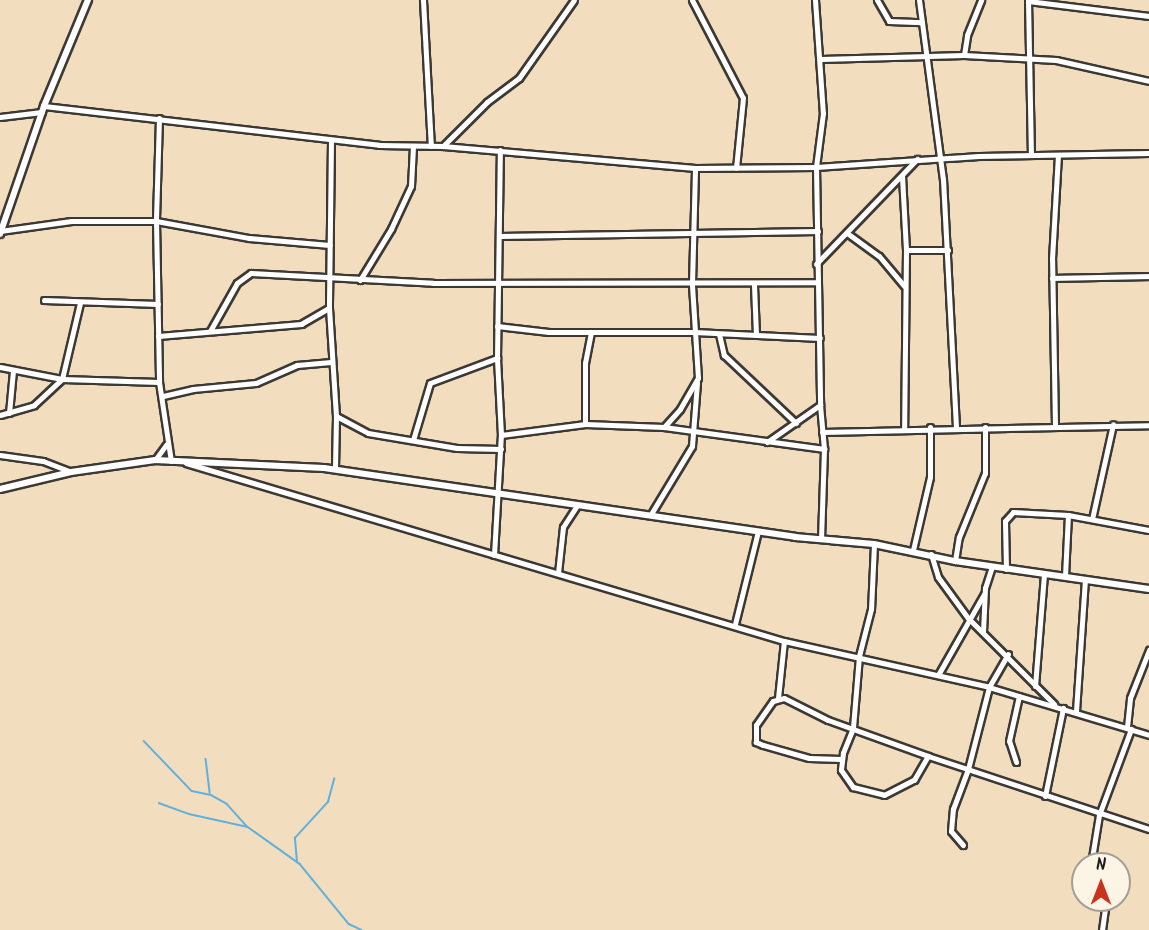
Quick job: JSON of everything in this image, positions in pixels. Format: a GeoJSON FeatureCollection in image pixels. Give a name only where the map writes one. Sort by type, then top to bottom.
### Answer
{"type":"FeatureCollection","features":[{"type":"Feature","properties":{"kind":"street"},"geometry":{"type":"LineString","coordinates":[[88,0],[43,109],[0,232],[81,221],[156,221],[249,238],[330,245]]}},
{"type":"Feature","properties":{"kind":"street"},"geometry":{"type":"LineString","coordinates":[[423,0],[431,146]]}},
{"type":"Feature","properties":{"kind":"street"},"geometry":{"type":"LineString","coordinates":[[443,146],[488,102],[519,78],[574,0]]}},
{"type":"Feature","properties":{"kind":"street"},"geometry":{"type":"LineString","coordinates":[[692,0],[743,98],[736,168]]}},
{"type":"Feature","properties":{"kind":"street"},"geometry":{"type":"LineString","coordinates":[[815,0],[821,59],[823,113],[816,167],[818,231],[816,264],[820,338],[820,405],[824,449],[821,539]]}},
{"type":"Feature","properties":{"kind":"street"},"geometry":{"type":"LineString","coordinates":[[876,0],[889,21],[922,22]]}},
{"type":"Feature","properties":{"kind":"street"},"geometry":{"type":"LineString","coordinates":[[920,0],[940,159],[948,250],[956,427]]}},
{"type":"Feature","properties":{"kind":"street"},"geometry":{"type":"LineString","coordinates":[[964,55],[967,35],[981,0]]}},
{"type":"Feature","properties":{"kind":"street"},"geometry":{"type":"LineString","coordinates":[[1032,155],[1028,1],[1149,16]]}},
{"type":"Feature","properties":{"kind":"street"},"geometry":{"type":"LineString","coordinates":[[821,59],[964,55],[1072,62],[1108,75],[1149,81]]}},
{"type":"Feature","properties":{"kind":"street"},"geometry":{"type":"LineString","coordinates":[[0,117],[43,109],[159,118],[332,140],[500,150],[695,168],[816,167],[917,159],[1149,153]]}},
{"type":"Feature","properties":{"kind":"street"},"geometry":{"type":"LineString","coordinates":[[159,118],[156,221],[159,382],[163,396],[166,445],[171,461]]}},
{"type":"Feature","properties":{"kind":"street"},"geometry":{"type":"LineString","coordinates":[[332,140],[329,308],[336,416],[335,469]]}},
{"type":"Feature","properties":{"kind":"street"},"geometry":{"type":"LineString","coordinates":[[360,280],[391,229],[411,186],[413,146]]}},
{"type":"Feature","properties":{"kind":"street"},"geometry":{"type":"LineString","coordinates":[[494,555],[496,490],[501,449],[497,358],[500,150]]}},
{"type":"Feature","properties":{"kind":"street"},"geometry":{"type":"LineString","coordinates":[[1055,426],[1052,278],[1058,155]]}},
{"type":"Feature","properties":{"kind":"street"},"geometry":{"type":"LineString","coordinates":[[816,264],[917,159]]}},
{"type":"Feature","properties":{"kind":"street"},"geometry":{"type":"LineString","coordinates":[[651,514],[677,477],[692,446],[694,431],[698,378],[692,284],[695,168]]}},
{"type":"Feature","properties":{"kind":"street"},"geometry":{"type":"LineString","coordinates":[[902,176],[906,250],[904,429]]}},
{"type":"Feature","properties":{"kind":"street"},"geometry":{"type":"LineString","coordinates":[[500,236],[818,231]]}},
{"type":"Feature","properties":{"kind":"street"},"geometry":{"type":"LineString","coordinates":[[847,233],[879,256],[904,286]]}},
{"type":"Feature","properties":{"kind":"street"},"geometry":{"type":"LineString","coordinates":[[906,250],[948,250]]}},
{"type":"Feature","properties":{"kind":"street"},"geometry":{"type":"LineString","coordinates":[[210,331],[245,275],[497,283],[754,285],[817,282]]}},
{"type":"Feature","properties":{"kind":"street"},"geometry":{"type":"LineString","coordinates":[[1052,278],[1149,276]]}},
{"type":"Feature","properties":{"kind":"street"},"geometry":{"type":"LineString","coordinates":[[754,285],[756,335]]}},
{"type":"Feature","properties":{"kind":"street"},"geometry":{"type":"LineString","coordinates":[[44,300],[158,304]]}},
{"type":"Feature","properties":{"kind":"street"},"geometry":{"type":"LineString","coordinates":[[0,415],[34,405],[62,378],[80,303]]}},
{"type":"Feature","properties":{"kind":"street"},"geometry":{"type":"LineString","coordinates":[[158,336],[301,324],[329,308]]}},
{"type":"Feature","properties":{"kind":"street"},"geometry":{"type":"LineString","coordinates":[[497,326],[591,333],[694,332],[820,338]]}},
{"type":"Feature","properties":{"kind":"street"},"geometry":{"type":"LineString","coordinates":[[585,424],[585,363],[591,333]]}},
{"type":"Feature","properties":{"kind":"street"},"geometry":{"type":"LineString","coordinates":[[719,334],[724,356],[796,423]]}},
{"type":"Feature","properties":{"kind":"street"},"geometry":{"type":"LineString","coordinates":[[413,440],[430,383],[497,358]]}},
{"type":"Feature","properties":{"kind":"street"},"geometry":{"type":"LineString","coordinates":[[163,396],[193,389],[256,383],[297,365],[331,362]]}},
{"type":"Feature","properties":{"kind":"street"},"geometry":{"type":"LineString","coordinates":[[0,367],[62,378],[159,382]]}},
{"type":"Feature","properties":{"kind":"street"},"geometry":{"type":"LineString","coordinates":[[9,413],[13,371]]}},
{"type":"Feature","properties":{"kind":"street"},"geometry":{"type":"LineString","coordinates":[[663,427],[687,400],[698,378]]}},
{"type":"Feature","properties":{"kind":"street"},"geometry":{"type":"LineString","coordinates":[[767,442],[820,405]]}},
{"type":"Feature","properties":{"kind":"street"},"geometry":{"type":"LineString","coordinates":[[336,416],[368,433],[457,448],[501,449]]}},
{"type":"Feature","properties":{"kind":"street"},"geometry":{"type":"LineString","coordinates":[[501,435],[585,424],[663,427],[824,449]]}},
{"type":"Feature","properties":{"kind":"street"},"geometry":{"type":"LineString","coordinates":[[1092,519],[1113,424]]}},
{"type":"Feature","properties":{"kind":"street"},"geometry":{"type":"LineString","coordinates":[[822,432],[930,427],[1149,425]]}},
{"type":"Feature","properties":{"kind":"street"},"geometry":{"type":"LineString","coordinates":[[913,550],[930,477],[930,427]]}},
{"type":"Feature","properties":{"kind":"street"},"geometry":{"type":"LineString","coordinates":[[955,561],[959,537],[985,473],[985,427]]}},
{"type":"Feature","properties":{"kind":"street"},"geometry":{"type":"LineString","coordinates":[[155,460],[166,445]]}},
{"type":"Feature","properties":{"kind":"street"},"geometry":{"type":"LineString","coordinates":[[0,455],[43,461],[71,472]]}},
{"type":"Feature","properties":{"kind":"street"},"geometry":{"type":"LineString","coordinates":[[0,489],[71,472],[155,460],[335,469],[579,502],[758,531],[874,544],[913,550],[955,561],[1149,589]]}},
{"type":"Feature","properties":{"kind":"street"},"geometry":{"type":"LineString","coordinates":[[184,462],[735,624],[784,641],[989,687],[1076,711],[1149,735]]}},
{"type":"Feature","properties":{"kind":"street"},"geometry":{"type":"LineString","coordinates":[[558,573],[564,522],[579,502]]}},
{"type":"Feature","properties":{"kind":"street"},"geometry":{"type":"LineString","coordinates":[[1006,569],[1008,514],[1028,510],[1149,530]]}},
{"type":"Feature","properties":{"kind":"street"},"geometry":{"type":"LineString","coordinates":[[1065,576],[1068,515]]}},
{"type":"Feature","properties":{"kind":"street"},"geometry":{"type":"LineString","coordinates":[[735,624],[758,531]]}},
{"type":"Feature","properties":{"kind":"street"},"geometry":{"type":"LineString","coordinates":[[874,544],[871,609],[859,656],[853,728],[841,759],[843,777],[853,787],[884,795],[914,780],[928,756]]}},
{"type":"Feature","properties":{"kind":"street"},"geometry":{"type":"LineString","coordinates":[[931,554],[938,577],[968,618],[1008,654],[1035,686],[1055,705]]}},
{"type":"Feature","properties":{"kind":"street"},"geometry":{"type":"LineString","coordinates":[[983,632],[984,594],[992,567]]}},
{"type":"Feature","properties":{"kind":"street"},"geometry":{"type":"LineString","coordinates":[[1035,686],[1044,574]]}},
{"type":"Feature","properties":{"kind":"street"},"geometry":{"type":"LineString","coordinates":[[1076,711],[1085,579]]}},
{"type":"Feature","properties":{"kind":"street"},"geometry":{"type":"LineString","coordinates":[[938,675],[968,618],[984,594]]}},
{"type":"Feature","properties":{"kind":"street"},"geometry":{"type":"LineString","coordinates":[[784,641],[778,698],[756,725],[756,742],[809,758],[841,759]]}},
{"type":"Feature","properties":{"kind":"street"},"geometry":{"type":"LineString","coordinates":[[1093,852],[1099,815],[1129,728],[1130,698],[1149,650]]}},
{"type":"Feature","properties":{"kind":"street"},"geometry":{"type":"LineString","coordinates":[[963,844],[951,831],[952,816],[968,769],[989,687],[1008,654]]}},
{"type":"Feature","properties":{"kind":"street"},"geometry":{"type":"LineString","coordinates":[[1016,762],[1009,741],[1019,696]]}},
{"type":"Feature","properties":{"kind":"street"},"geometry":{"type":"LineString","coordinates":[[778,698],[789,699],[828,720],[928,756],[1099,815],[1149,829]]}},
{"type":"Feature","properties":{"kind":"street"},"geometry":{"type":"LineString","coordinates":[[1045,796],[1063,708]]}},
{"type":"Feature","properties":{"kind":"street"},"geometry":{"type":"LineString","coordinates":[[1102,930],[1104,912]]}},
{"type":"Feature","properties":{"kind":"waterway"},"geometry":{"type":"LineString","coordinates":[[144,741],[192,791],[211,795],[227,804],[247,826]]}},
{"type":"Feature","properties":{"kind":"waterway"},"geometry":{"type":"LineString","coordinates":[[206,759],[210,793]]}},
{"type":"Feature","properties":{"kind":"waterway"},"geometry":{"type":"LineString","coordinates":[[297,862],[295,838],[328,802],[334,779]]}},
{"type":"Feature","properties":{"kind":"waterway"},"geometry":{"type":"LineString","coordinates":[[159,803],[189,814],[248,827],[300,864],[349,924],[362,930]]}}]}
